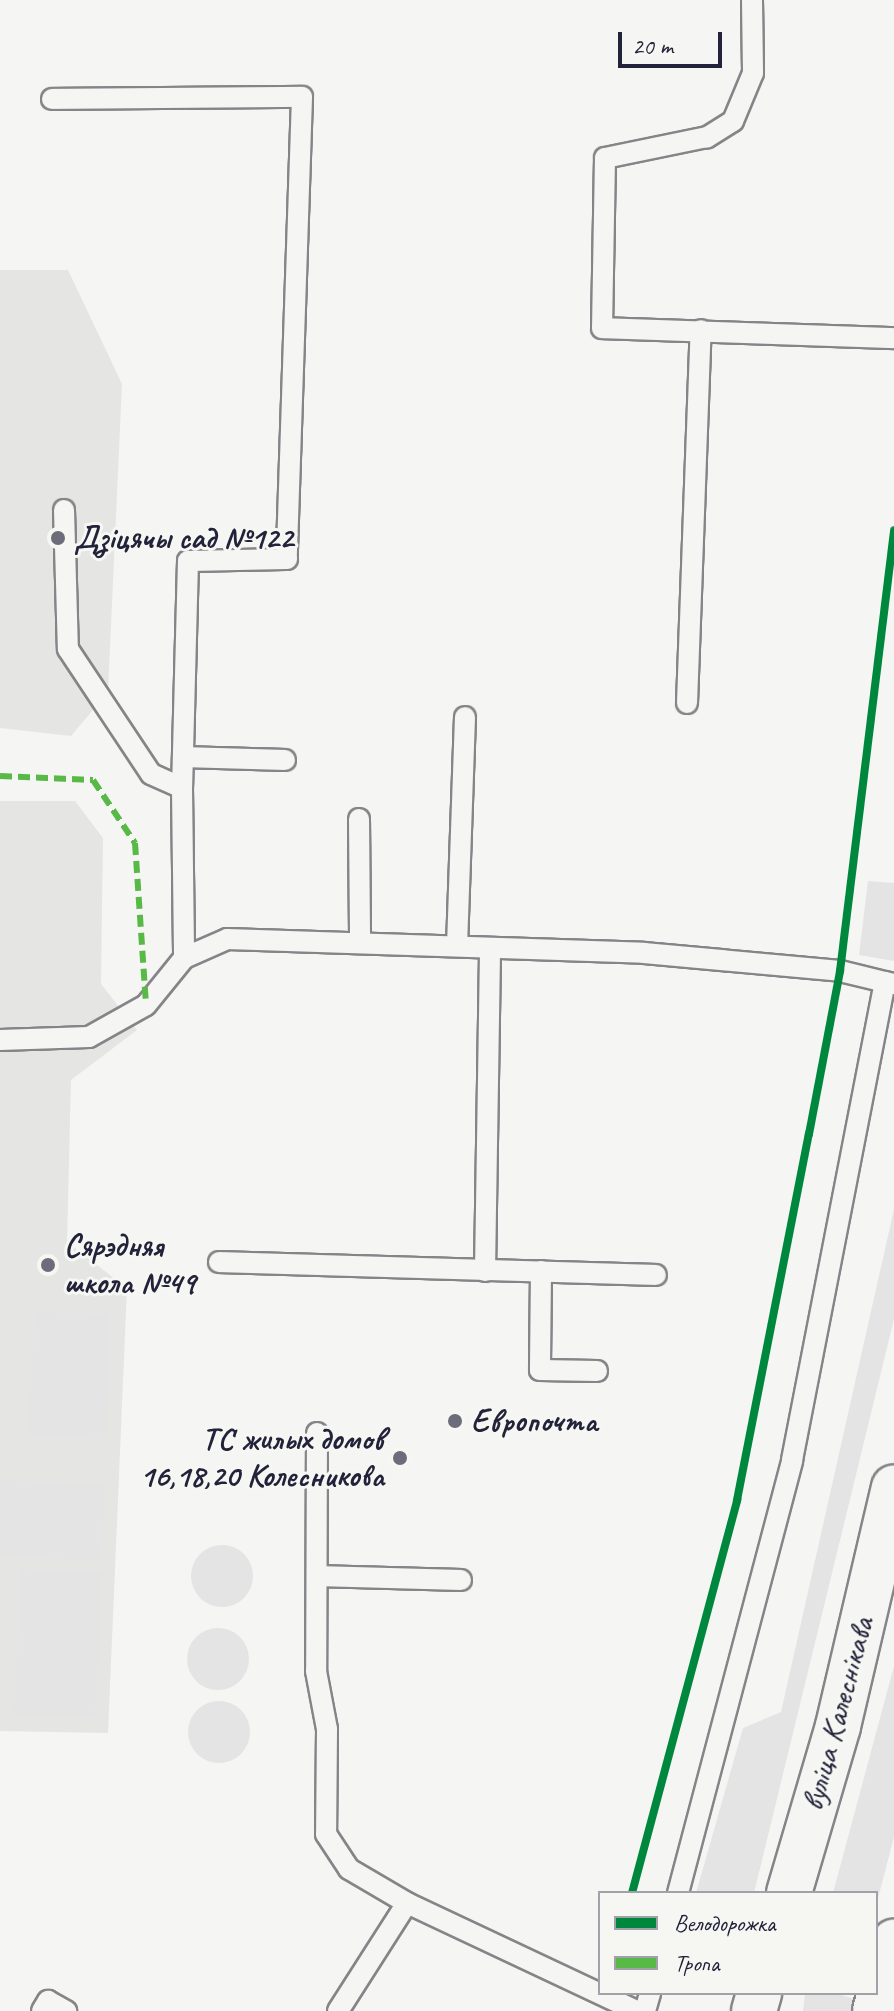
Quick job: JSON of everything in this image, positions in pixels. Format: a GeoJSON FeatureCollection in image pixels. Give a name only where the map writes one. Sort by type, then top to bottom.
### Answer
{"type":"FeatureCollection","features":[{"type":"Feature","properties":{"kind":"main road","name":"вуліца Калеснікава"},"geometry":{"type":"LineString","coordinates":[[790,1891],[838,1726],[894,1487]]}},
{"type":"Feature","properties":{"kind":"main road"},"geometry":{"type":"LineString","coordinates":[[875,2011],[894,1942]]}},
{"type":"Feature","properties":{"kind":"lane"},"geometry":{"type":"LineString","coordinates":[[752,0],[753,73],[733,121],[707,137],[605,158],[602,328],[894,338]]}},
{"type":"Feature","properties":{"kind":"lane"},"geometry":{"type":"LineString","coordinates":[[52,99],[302,97],[287,559],[188,561],[182,788],[184,958]]}},
{"type":"Feature","properties":{"kind":"lane"},"geometry":{"type":"LineString","coordinates":[[687,703],[701,330]]}},
{"type":"Feature","properties":{"kind":"lane"},"geometry":{"type":"LineString","coordinates":[[64,510],[68,649],[151,774],[182,788]]}},
{"type":"Feature","properties":{"kind":"lane"},"geometry":{"type":"LineString","coordinates":[[457,946],[465,717]]}},
{"type":"Feature","properties":{"kind":"lane"},"geometry":{"type":"LineString","coordinates":[[183,757],[285,760]]}},
{"type":"Feature","properties":{"kind":"lane"},"geometry":{"type":"LineString","coordinates":[[359,819],[360,943]]}},
{"type":"Feature","properties":{"kind":"lane"},"geometry":{"type":"LineString","coordinates":[[0,1040],[89,1037],[146,1005],[184,958],[227,939],[644,953],[840,971],[890,983],[792,1460],[679,1891]]}},
{"type":"Feature","properties":{"kind":"lane"},"geometry":{"type":"LineString","coordinates":[[485,1271],[490,948]]}},
{"type":"Feature","properties":{"kind":"lane"},"geometry":{"type":"LineString","coordinates":[[219,1262],[656,1275]]}},
{"type":"Feature","properties":{"kind":"lane"},"geometry":{"type":"LineString","coordinates":[[541,1271],[540,1370],[597,1371]]}},
{"type":"Feature","properties":{"kind":"lane"},"geometry":{"type":"LineString","coordinates":[[317,1433],[316,1671],[327,1729],[326,1834],[349,1869],[407,1903],[598,1993]]}},
{"type":"Feature","properties":{"kind":"lane"},"geometry":{"type":"LineString","coordinates":[[317,1576],[461,1580]]}},
{"type":"Feature","properties":{"kind":"lane"},"geometry":{"type":"LineString","coordinates":[[338,2011],[407,1903]]}},
{"type":"Feature","properties":{"kind":"lane"},"geometry":{"type":"LineString","coordinates":[[602,1995],[636,2011]]}},
{"type":"Feature","properties":{"kind":"lane"},"geometry":{"type":"LineString","coordinates":[[42,2011],[48,2001],[66,2011]]}},
{"type":"Feature","properties":{"kind":"shaded area","name":"Дзіцячы сад №122"},"geometry":{"type":"Polygon","coordinates":[[[0,270],[68,270],[122,384],[108,692],[71,736],[0,728],[0,270]]]}},
{"type":"Feature","properties":{"kind":"shaded area","name":"Сярэдняя школа №49"},"geometry":{"type":"Polygon","coordinates":[[[0,801],[75,801],[103,838],[101,984],[137,1030],[71,1080],[67,1242],[127,1288],[108,1733],[0,1731],[0,801]]]}},
{"type":"Feature","properties":{"kind":"shaded area"},"geometry":{"type":"Polygon","coordinates":[[[868,881],[894,883],[894,961],[859,955],[868,881]]]}},
{"type":"Feature","properties":{"kind":"shaded area"},"geometry":{"type":"Polygon","coordinates":[[[894,1209],[894,1319],[754,1891],[697,1891],[743,1728],[781,1712],[894,1209]]]}},
{"type":"Feature","properties":{"kind":"shaded area"},"geometry":{"type":"Polygon","coordinates":[[[34,1312],[109,1314],[105,1439],[29,1436],[34,1312]]]}},
{"type":"Feature","properties":{"kind":"shaded area"},"geometry":{"type":"Polygon","coordinates":[[[0,1480],[105,1485],[102,1561],[0,1556],[0,1480]]]}},
{"type":"Feature","properties":{"kind":"shaded area"},"geometry":{"type":"Polygon","coordinates":[[[222,1545],[234,1547],[244,1554],[251,1564],[251,1588],[244,1598],[234,1605],[222,1607],[210,1605],[200,1598],[193,1588],[191,1576],[193,1564],[200,1554],[210,1547],[222,1545]]]}},
{"type":"Feature","properties":{"kind":"shaded area"},"geometry":{"type":"Polygon","coordinates":[[[20,1569],[101,1572],[95,1718],[14,1714],[20,1569]]]}},
{"type":"Feature","properties":{"kind":"shaded area"},"geometry":{"type":"Polygon","coordinates":[[[218,1628],[230,1630],[240,1637],[247,1647],[247,1671],[240,1681],[230,1688],[218,1690],[206,1688],[196,1681],[189,1671],[187,1659],[189,1647],[196,1637],[206,1630],[218,1628]]]}},
{"type":"Feature","properties":{"kind":"shaded area"},"geometry":{"type":"Polygon","coordinates":[[[894,1666],[894,1837],[878,1898],[878,1891],[834,1891],[894,1666]]]}},
{"type":"Feature","properties":{"kind":"shaded area"},"geometry":{"type":"Polygon","coordinates":[[[219,1701],[231,1703],[241,1710],[248,1720],[248,1744],[241,1754],[231,1761],[219,1763],[207,1761],[197,1754],[190,1744],[188,1732],[190,1720],[197,1710],[207,1703],[219,1701]]]}},
{"type":"Feature","properties":{"kind":"shaded area"},"geometry":{"type":"Polygon","coordinates":[[[805,1995],[842,1995],[855,1999],[850,2011],[803,2011],[805,1995]]]}},
{"type":"Feature","properties":{"kind":"marked path"},"geometry":{"type":"LineString","coordinates":[[0,776],[93,780],[135,843],[146,1005]]}},
{"type":"Feature","properties":{"kind":"cycle path"},"geometry":{"type":"LineString","coordinates":[[633,1891],[737,1500],[809,1134],[840,971],[894,530]]}},
{"type":"Feature","properties":{"kind":"place","name":"Дзіцячы сад №122"},"geometry":{"type":"Point","coordinates":[58,538]}},
{"type":"Feature","properties":{"kind":"place","name":"Сярэдняя школа №49"},"geometry":{"type":"Point","coordinates":[48,1265]}},
{"type":"Feature","properties":{"kind":"place","name":"Европочта"},"geometry":{"type":"Point","coordinates":[455,1421]}},
{"type":"Feature","properties":{"kind":"place","name":"ТС жилых домов 16,18,20 Колесникова"},"geometry":{"type":"Point","coordinates":[400,1458]}}]}
